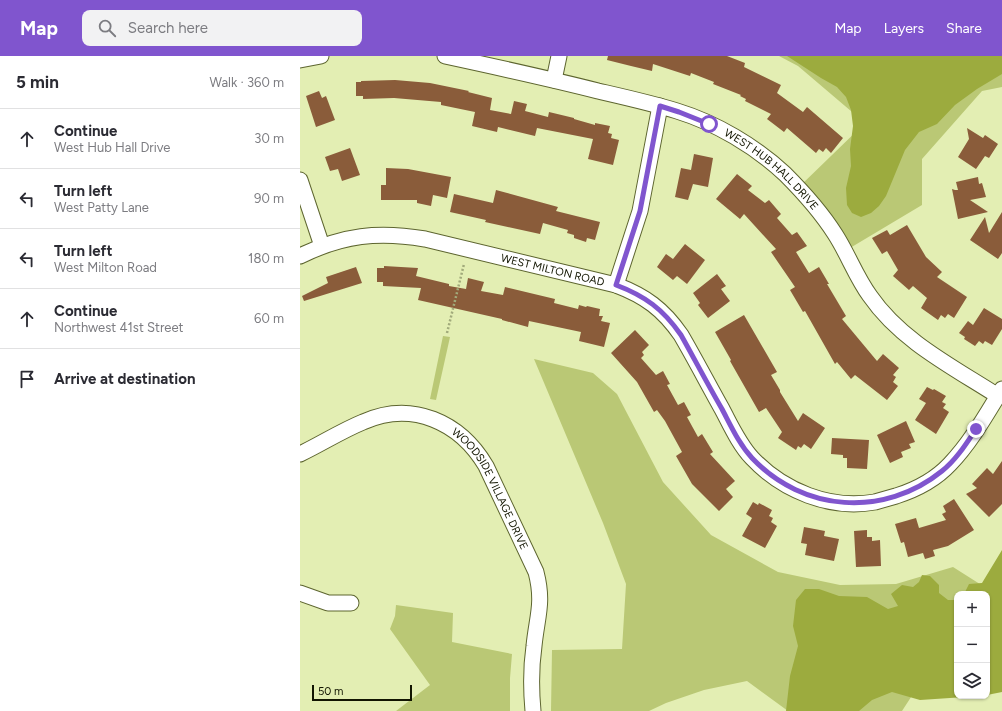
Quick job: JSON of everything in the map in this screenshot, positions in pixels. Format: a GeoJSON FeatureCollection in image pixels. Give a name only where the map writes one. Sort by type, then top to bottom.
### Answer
{"type":"FeatureCollection","features":[{"type":"Feature","properties":{"kind":"street"},"geometry":{"type":"LineString","coordinates":[[300,60],[321,56]]}},
{"type":"Feature","properties":{"kind":"street","name":"WEST HUB HALL DRIVE"},"geometry":{"type":"LineString","coordinates":[[445,56],[554,80],[660,106],[696,118],[721,130],[755,151],[775,166],[803,194],[825,219],[870,296],[891,322],[917,344],[1000,393]]}},
{"type":"Feature","properties":{"kind":"street"},"geometry":{"type":"LineString","coordinates":[[554,80],[559,56]]}},
{"type":"Feature","properties":{"kind":"street"},"geometry":{"type":"LineString","coordinates":[[616,285],[640,211],[660,106]]}},
{"type":"Feature","properties":{"kind":"street"},"geometry":{"type":"LineString","coordinates":[[300,180],[322,246]]}},
{"type":"Feature","properties":{"kind":"street","name":"WEST MILTON ROAD"},"geometry":{"type":"LineString","coordinates":[[300,256],[339,240],[386,234],[405,236],[425,239],[616,285],[634,292],[664,312],[675,325],[737,437],[753,458],[773,477],[797,491],[822,499],[850,503],[876,502],[918,487],[942,471],[964,448],[1000,393]]}},
{"type":"Feature","properties":{"kind":"street","name":"WOODSIDE VILLAGE DRIVE"},"geometry":{"type":"LineString","coordinates":[[300,454],[363,422],[384,415],[404,414],[437,420],[452,428],[467,440],[486,466],[500,494],[536,572],[540,587],[541,602],[534,644],[532,671],[533,711]]}},
{"type":"Feature","properties":{"kind":"street"},"geometry":{"type":"LineString","coordinates":[[300,593],[328,603],[351,603]]}},
{"type":"Feature","properties":{"kind":"path"},"geometry":{"type":"LineString","coordinates":[[447,333],[464,264]]}},
{"type":"Feature","properties":{"kind":"green space"},"geometry":{"type":"Polygon","coordinates":[[[779,56],[1002,56],[1002,87],[982,91],[922,159],[922,205],[845,251],[798,188],[865,123],[798,66],[779,56]]]}},
{"type":"Feature","properties":{"kind":"green space"},"geometry":{"type":"Polygon","coordinates":[[[787,56],[1002,56],[1002,74],[977,89],[955,105],[937,124],[919,132],[905,150],[886,196],[879,206],[871,213],[861,217],[852,213],[847,205],[846,188],[851,166],[850,149],[853,126],[851,110],[846,97],[837,87],[787,56]]]}},
{"type":"Feature","properties":{"kind":"green space"},"geometry":{"type":"Polygon","coordinates":[[[443,336],[450,337],[436,400],[430,399],[443,336]]]}},
{"type":"Feature","properties":{"kind":"green space"},"geometry":{"type":"Polygon","coordinates":[[[534,359],[593,373],[617,394],[663,482],[711,535],[778,572],[840,585],[896,584],[953,567],[983,586],[980,591],[954,591],[954,631],[902,711],[788,711],[747,681],[704,690],[666,703],[649,711],[551,711],[552,650],[622,649],[626,584],[603,523],[534,359]]]}},
{"type":"Feature","properties":{"kind":"green space"},"geometry":{"type":"Polygon","coordinates":[[[1002,550],[1002,692],[990,694],[990,591],[966,591],[969,584],[982,583],[1002,550]]]}},
{"type":"Feature","properties":{"kind":"green space"},"geometry":{"type":"Polygon","coordinates":[[[922,575],[930,576],[939,585],[939,593],[948,600],[954,600],[954,698],[920,700],[892,692],[872,700],[859,711],[786,711],[790,676],[798,646],[793,626],[796,600],[805,589],[819,589],[839,596],[867,597],[888,609],[898,606],[891,594],[902,585],[913,587],[919,582],[922,575]]]}},
{"type":"Feature","properties":{"kind":"green space"},"geometry":{"type":"Polygon","coordinates":[[[396,605],[453,613],[452,642],[512,654],[510,711],[396,711],[430,685],[390,629],[395,616],[396,605]]]}},
{"type":"Feature","properties":{"kind":"building"},"geometry":{"type":"Polygon","coordinates":[[[608,56],[727,56],[745,63],[744,67],[781,85],[777,93],[803,112],[807,107],[843,138],[831,153],[826,148],[823,152],[819,149],[816,153],[787,128],[784,132],[767,119],[771,114],[745,101],[746,99],[740,96],[741,95],[713,84],[714,82],[691,73],[690,76],[653,64],[652,71],[631,66],[607,60],[608,56]]]}},
{"type":"Feature","properties":{"kind":"building"},"geometry":{"type":"Polygon","coordinates":[[[395,80],[430,83],[469,91],[468,92],[492,98],[490,110],[511,114],[514,101],[527,104],[525,111],[548,117],[549,112],[595,125],[595,123],[610,126],[608,133],[612,134],[611,138],[619,140],[613,165],[588,159],[593,139],[537,128],[535,136],[498,127],[497,132],[472,126],[475,112],[441,105],[441,102],[394,98],[363,99],[363,96],[356,96],[356,82],[395,80]]]}},
{"type":"Feature","properties":{"kind":"building"},"geometry":{"type":"Polygon","coordinates":[[[319,91],[322,98],[326,96],[335,120],[316,127],[306,96],[319,91]]]}},
{"type":"Feature","properties":{"kind":"building"},"geometry":{"type":"Polygon","coordinates":[[[967,128],[983,138],[985,135],[998,144],[989,158],[985,156],[976,169],[958,157],[969,139],[967,128]]]}},
{"type":"Feature","properties":{"kind":"building"},"geometry":{"type":"Polygon","coordinates":[[[350,148],[360,175],[342,181],[338,169],[330,171],[325,157],[350,148]]]}},
{"type":"Feature","properties":{"kind":"building"},"geometry":{"type":"Polygon","coordinates":[[[694,154],[713,158],[708,187],[693,184],[688,200],[675,197],[681,168],[691,170],[694,154]]]}},
{"type":"Feature","properties":{"kind":"building"},"geometry":{"type":"Polygon","coordinates":[[[386,168],[408,169],[451,177],[447,198],[433,195],[431,206],[417,203],[417,200],[381,200],[381,185],[386,185],[386,168]]]}},
{"type":"Feature","properties":{"kind":"building"},"geometry":{"type":"Polygon","coordinates":[[[737,174],[752,186],[748,190],[765,203],[769,200],[781,214],[777,218],[792,235],[797,232],[807,246],[796,252],[809,273],[819,267],[846,316],[842,319],[877,361],[883,354],[899,368],[893,375],[896,377],[893,382],[898,386],[887,400],[855,375],[851,379],[837,362],[835,364],[805,311],[803,312],[790,290],[795,287],[771,252],[776,249],[744,214],[740,219],[716,199],[737,174]]]}},
{"type":"Feature","properties":{"kind":"building"},"geometry":{"type":"Polygon","coordinates":[[[978,177],[979,184],[982,183],[986,197],[970,200],[988,212],[958,219],[952,189],[958,190],[956,182],[978,177]]]}},
{"type":"Feature","properties":{"kind":"building"},"geometry":{"type":"Polygon","coordinates":[[[496,190],[558,207],[556,211],[600,222],[595,240],[587,238],[586,242],[574,238],[574,235],[567,233],[568,230],[543,223],[540,234],[485,222],[486,220],[450,212],[454,194],[493,203],[496,190]]]}},
{"type":"Feature","properties":{"kind":"building"},"geometry":{"type":"Polygon","coordinates":[[[1002,212],[1002,253],[998,259],[970,240],[985,217],[989,233],[1002,212]]]}},
{"type":"Feature","properties":{"kind":"building"},"geometry":{"type":"Polygon","coordinates":[[[907,225],[926,257],[942,272],[937,277],[967,297],[954,318],[948,314],[945,318],[941,315],[938,320],[921,308],[927,298],[913,286],[909,290],[893,276],[898,270],[887,251],[882,254],[872,238],[887,230],[890,235],[907,225]]]}},
{"type":"Feature","properties":{"kind":"building"},"geometry":{"type":"Polygon","coordinates":[[[685,244],[705,260],[687,284],[677,276],[673,280],[657,267],[666,254],[673,259],[685,244]]]}},
{"type":"Feature","properties":{"kind":"building"},"geometry":{"type":"Polygon","coordinates":[[[384,266],[418,268],[416,276],[449,284],[449,286],[466,289],[468,278],[484,282],[481,291],[503,295],[505,287],[555,299],[554,303],[578,309],[579,305],[600,309],[599,316],[603,316],[601,321],[610,323],[604,347],[579,341],[581,332],[529,321],[528,327],[502,319],[418,300],[421,288],[383,286],[383,282],[377,282],[377,268],[384,268],[384,266]]]}},
{"type":"Feature","properties":{"kind":"building"},"geometry":{"type":"Polygon","coordinates":[[[356,267],[362,283],[304,301],[302,296],[328,283],[326,277],[356,267]]]}},
{"type":"Feature","properties":{"kind":"building"},"geometry":{"type":"Polygon","coordinates":[[[717,274],[726,286],[721,289],[730,301],[708,318],[698,305],[700,303],[693,293],[717,274]]]}},
{"type":"Feature","properties":{"kind":"building"},"geometry":{"type":"Polygon","coordinates":[[[984,308],[1002,319],[1002,329],[992,345],[985,341],[983,344],[979,341],[975,346],[964,339],[965,337],[959,333],[968,321],[973,325],[984,308]]]}},
{"type":"Feature","properties":{"kind":"building"},"geometry":{"type":"Polygon","coordinates":[[[744,315],[777,372],[771,375],[798,421],[803,413],[825,428],[811,449],[804,444],[801,448],[798,446],[796,450],[778,438],[782,432],[766,408],[759,412],[715,332],[744,315]]]}},
{"type":"Feature","properties":{"kind":"building"},"geometry":{"type":"Polygon","coordinates":[[[635,330],[649,345],[642,352],[644,355],[641,358],[656,375],[663,371],[670,384],[667,385],[678,405],[684,402],[691,415],[687,417],[698,437],[702,434],[713,452],[710,454],[735,481],[726,489],[733,497],[719,511],[692,484],[676,456],[682,452],[665,421],[657,410],[654,412],[637,382],[611,353],[635,330]]]}},
{"type":"Feature","properties":{"kind":"building"},"geometry":{"type":"Polygon","coordinates":[[[927,387],[946,396],[942,402],[946,404],[943,408],[949,412],[936,434],[915,420],[926,403],[919,399],[927,387]]]}},
{"type":"Feature","properties":{"kind":"building"},"geometry":{"type":"Polygon","coordinates":[[[906,421],[915,442],[909,444],[911,448],[901,452],[903,457],[890,463],[877,435],[906,421]]]}},
{"type":"Feature","properties":{"kind":"building"},"geometry":{"type":"Polygon","coordinates":[[[832,438],[869,440],[867,469],[847,468],[847,458],[843,458],[843,455],[831,454],[832,438]]]}},
{"type":"Feature","properties":{"kind":"building"},"geometry":{"type":"Polygon","coordinates":[[[1002,461],[1002,504],[989,517],[966,494],[977,488],[972,484],[987,468],[993,474],[1002,461]]]}},
{"type":"Feature","properties":{"kind":"building"},"geometry":{"type":"Polygon","coordinates":[[[954,499],[974,530],[948,546],[933,550],[935,556],[925,559],[923,553],[908,557],[904,542],[901,543],[895,524],[916,518],[919,528],[946,520],[942,514],[946,512],[943,506],[954,499]]]}},
{"type":"Feature","properties":{"kind":"building"},"geometry":{"type":"Polygon","coordinates":[[[753,502],[758,505],[759,503],[772,510],[769,516],[773,518],[771,522],[777,526],[765,548],[742,536],[752,518],[746,514],[753,502]]]}},
{"type":"Feature","properties":{"kind":"building"},"geometry":{"type":"Polygon","coordinates":[[[804,527],[825,531],[824,536],[839,539],[834,561],[805,555],[807,544],[801,543],[804,527]]]}},
{"type":"Feature","properties":{"kind":"building"},"geometry":{"type":"Polygon","coordinates":[[[867,530],[867,537],[872,537],[872,541],[880,540],[881,566],[856,567],[854,531],[867,530]]]}},
{"type":"Feature","properties":{"kind":"route"},"geometry":{"type":"LineString","coordinates":[[709,124],[660,106],[640,211],[616,285],[634,292],[651,302],[664,312],[675,325],[746,451],[773,477],[808,496],[836,502],[876,502],[918,487],[934,477],[950,464],[964,448],[976,429]]}}]}
